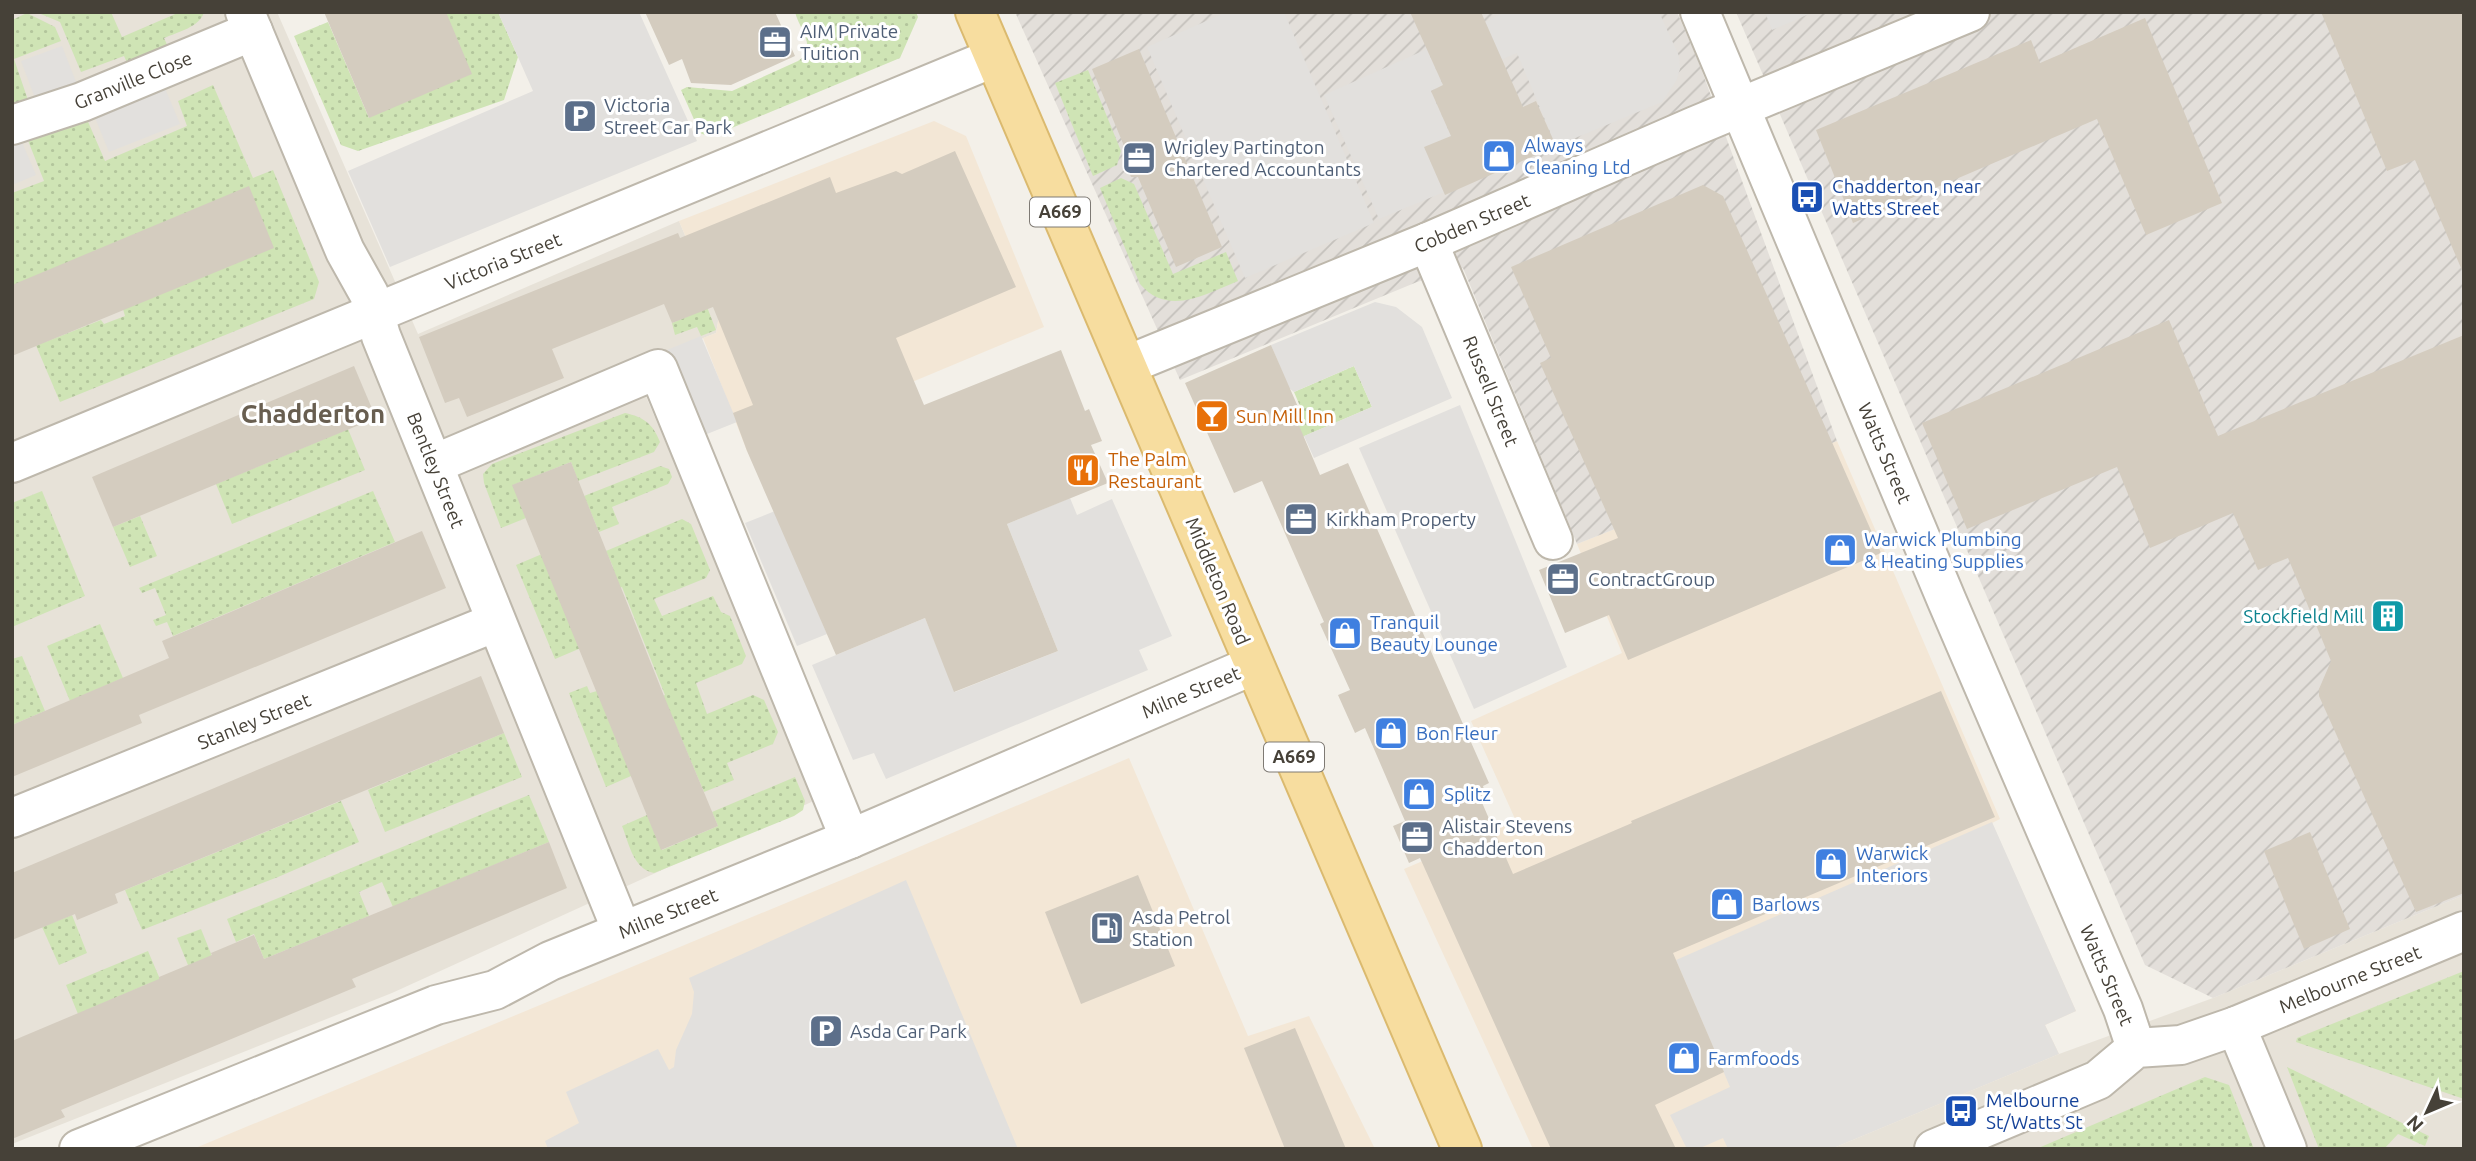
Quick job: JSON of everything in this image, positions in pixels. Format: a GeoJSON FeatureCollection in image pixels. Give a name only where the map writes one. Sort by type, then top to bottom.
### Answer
{"type":"FeatureCollection","features":[{"type":"Feature","properties":{"kind":"main road","name":"Middleton Road"},"geometry":{"type":"LineString","coordinates":[[975,12],[1462,1149]]}},
{"type":"Feature","properties":{"kind":"street","name":"Watts Street"},"geometry":{"type":"LineString","coordinates":[[1700,12],[1947,601],[2123,1009],[2136,1048]]}},
{"type":"Feature","properties":{"kind":"street","name":"Cobden Street"},"geometry":{"type":"LineString","coordinates":[[1127,365],[1428,242],[1970,12]]}},
{"type":"Feature","properties":{"kind":"street","name":"Granville Close"},"geometry":{"type":"LineString","coordinates":[[12,125],[82,102],[249,21]]}},
{"type":"Feature","properties":{"kind":"street","name":"Bentley Street"},"geometry":{"type":"LineString","coordinates":[[249,21],[345,251],[369,294],[381,336],[622,931]]}},
{"type":"Feature","properties":{"kind":"street","name":"Victoria Street"},"geometry":{"type":"LineString","coordinates":[[12,463],[993,58]]}},
{"type":"Feature","properties":{"kind":"street","name":"Russell Street"},"geometry":{"type":"LineString","coordinates":[[1428,242],[1553,540]]}},
{"type":"Feature","properties":{"kind":"street"},"geometry":{"type":"LineString","coordinates":[[434,464],[658,369],[850,839]]}},
{"type":"Feature","properties":{"kind":"street","name":"Stanley Street"},"geometry":{"type":"LineString","coordinates":[[12,818],[496,622]]}},
{"type":"Feature","properties":{"kind":"street","name":"Milne Street"},"geometry":{"type":"LineString","coordinates":[[79,1149],[436,1005],[495,990],[550,961],[850,839],[1254,665]]}},
{"type":"Feature","properties":{"kind":"street","name":"Melbourne Street"},"geometry":{"type":"LineString","coordinates":[[2136,1048],[2181,1045],[2236,1026],[2464,931]]}},
{"type":"Feature","properties":{"kind":"street"},"geometry":{"type":"LineString","coordinates":[[2236,1026],[2287,1149]]}},
{"type":"Feature","properties":{"kind":"street"},"geometry":{"type":"LineString","coordinates":[[1934,1149],[2098,1080],[2136,1048]]}},
{"type":"Feature","properties":{"kind":"shaded area"},"geometry":{"type":"Polygon","coordinates":[[[12,12],[277,12],[418,334],[679,221],[719,316],[716,333],[633,366],[818,799],[392,993],[12,1144],[12,12]]]}},
{"type":"Feature","properties":{"kind":"shaded area","name":"Victoria Street Car Park"},"geometry":{"type":"Polygon","coordinates":[[[498,12],[639,12],[697,141],[390,267],[348,171],[533,91],[498,12]]]}},
{"type":"Feature","properties":{"kind":"shaded area"},"geometry":{"type":"Polygon","coordinates":[[[1015,12],[1677,12],[1699,63],[1837,441],[1577,544],[1463,268],[1417,282],[1180,380],[1015,12]]]}},
{"type":"Feature","properties":{"kind":"shaded area"},"geometry":{"type":"Polygon","coordinates":[[[1227,12],[1284,12],[1374,223],[1245,278],[1147,47],[1227,12]]]}},
{"type":"Feature","properties":{"kind":"shaded area"},"geometry":{"type":"Polygon","coordinates":[[[1505,12],[1659,12],[1679,56],[1680,69],[1676,81],[1662,102],[1556,146],[1517,53],[1488,65],[1472,29],[1505,12]]]}},
{"type":"Feature","properties":{"kind":"shaded area"},"geometry":{"type":"Polygon","coordinates":[[[1736,12],[2464,12],[2464,895],[2213,998],[2145,965],[1736,12]]]}},
{"type":"Feature","properties":{"kind":"shaded area"},"geometry":{"type":"Polygon","coordinates":[[[1765,12],[1809,12],[1809,14],[1772,30],[1765,12]]]}},
{"type":"Feature","properties":{"kind":"shaded area"},"geometry":{"type":"Polygon","coordinates":[[[62,46],[78,87],[37,103],[21,61],[62,46]]]}},
{"type":"Feature","properties":{"kind":"shaded area"},"geometry":{"type":"Polygon","coordinates":[[[1427,49],[1443,85],[1431,91],[1451,136],[1425,148],[1444,192],[1379,219],[1324,95],[1427,49]]]}},
{"type":"Feature","properties":{"kind":"shaded area"},"geometry":{"type":"Polygon","coordinates":[[[164,86],[180,124],[109,152],[94,115],[164,86]]]}},
{"type":"Feature","properties":{"kind":"shaded area"},"geometry":{"type":"Polygon","coordinates":[[[934,121],[966,136],[1044,327],[747,451],[703,338],[716,333],[719,316],[679,221],[934,121]]]}},
{"type":"Feature","properties":{"kind":"shaded area"},"geometry":{"type":"Polygon","coordinates":[[[21,140],[36,175],[12,185],[12,143],[21,140]]]}},
{"type":"Feature","properties":{"kind":"shaded area"},"geometry":{"type":"Polygon","coordinates":[[[1375,302],[1396,307],[1422,327],[1452,398],[1314,458],[1304,436],[1372,407],[1354,366],[1294,392],[1289,388],[1271,345],[1375,302]]]}},
{"type":"Feature","properties":{"kind":"shaded area"},"geometry":{"type":"Polygon","coordinates":[[[701,336],[737,422],[702,436],[667,350],[701,336]]]}},
{"type":"Feature","properties":{"kind":"shaded area"},"geometry":{"type":"Polygon","coordinates":[[[1460,405],[1567,667],[1474,709],[1359,448],[1460,405]]]}},
{"type":"Feature","properties":{"kind":"shaded area"},"geometry":{"type":"Polygon","coordinates":[[[1837,441],[2000,819],[1992,823],[2076,1011],[2045,1025],[2059,1054],[1831,1149],[1533,1149],[1404,869],[1516,821],[1471,721],[1622,653],[1577,544],[1837,441]]]}},
{"type":"Feature","properties":{"kind":"shaded area"},"geometry":{"type":"Polygon","coordinates":[[[1070,498],[1077,515],[1112,499],[1172,636],[1139,650],[1148,670],[886,779],[874,753],[853,760],[812,665],[925,618],[955,692],[1058,651],[1007,524],[1070,498]]]}},
{"type":"Feature","properties":{"kind":"shaded area"},"geometry":{"type":"Polygon","coordinates":[[[775,511],[827,634],[797,646],[745,523],[775,511]]]}},
{"type":"Feature","properties":{"kind":"shaded area"},"geometry":{"type":"Polygon","coordinates":[[[1129,758],[1248,1036],[1309,1016],[1375,1149],[193,1149],[851,876],[1129,758]]]}},
{"type":"Feature","properties":{"kind":"shaded area"},"geometry":{"type":"Polygon","coordinates":[[[1992,822],[2076,1011],[2045,1025],[2059,1054],[1831,1149],[1728,1149],[1723,1138],[1698,1149],[1687,1149],[1670,1115],[1730,1087],[1676,960],[1992,822]]]}},
{"type":"Feature","properties":{"kind":"shaded area","name":"Asda Car Park"},"geometry":{"type":"Polygon","coordinates":[[[906,880],[1018,1149],[548,1149],[545,1141],[579,1123],[566,1092],[658,1049],[669,1070],[674,1067],[676,1050],[692,1014],[694,992],[689,978],[906,880]]]}},
{"type":"Feature","properties":{"kind":"shaded area"},"geometry":{"type":"Polygon","coordinates":[[[2464,895],[2464,1149],[1831,1149],[2059,1054],[2213,998],[2464,895]]]}},
{"type":"Feature","properties":{"kind":"green space"},"geometry":{"type":"Polygon","coordinates":[[[36,12],[111,12],[122,37],[180,12],[204,12],[198,22],[164,38],[169,49],[128,65],[124,56],[81,72],[60,22],[36,12]]]}},
{"type":"Feature","properties":{"kind":"green space"},"geometry":{"type":"Polygon","coordinates":[[[446,12],[498,12],[518,57],[504,100],[358,151],[341,145],[294,36],[328,22],[369,118],[446,12]]]}},
{"type":"Feature","properties":{"kind":"green space"},"geometry":{"type":"Polygon","coordinates":[[[795,12],[916,12],[918,17],[900,58],[710,137],[700,133],[681,90],[687,87],[732,91],[798,61],[804,56],[807,44],[795,12]]]}},
{"type":"Feature","properties":{"kind":"green space"},"geometry":{"type":"Polygon","coordinates":[[[27,13],[55,27],[61,41],[14,59],[29,103],[12,108],[12,20],[27,13]]]}},
{"type":"Feature","properties":{"kind":"green space"},"geometry":{"type":"Polygon","coordinates":[[[1088,70],[1121,151],[1117,165],[1093,176],[1055,83],[1088,70]]]}},
{"type":"Feature","properties":{"kind":"green space"},"geometry":{"type":"Polygon","coordinates":[[[213,85],[253,178],[273,170],[319,282],[314,299],[60,402],[12,289],[12,193],[44,181],[27,138],[86,117],[105,161],[187,126],[178,101],[213,85]],[[123,309],[43,343],[101,320],[104,324],[125,316],[123,309]]]}},
{"type":"Feature","properties":{"kind":"green space"},"geometry":{"type":"Polygon","coordinates":[[[1121,178],[1134,184],[1173,274],[1226,252],[1238,281],[1188,300],[1175,301],[1151,294],[1140,284],[1100,188],[1121,178]]]}},
{"type":"Feature","properties":{"kind":"green space"},"geometry":{"type":"Polygon","coordinates":[[[700,289],[716,330],[701,336],[697,327],[675,335],[672,323],[691,315],[700,289]]]}},
{"type":"Feature","properties":{"kind":"green space"},"geometry":{"type":"Polygon","coordinates":[[[1354,366],[1372,407],[1279,447],[1284,413],[1300,406],[1294,392],[1354,366]]]}},
{"type":"Feature","properties":{"kind":"green space"},"geometry":{"type":"Polygon","coordinates":[[[625,413],[643,419],[654,430],[660,442],[654,452],[578,481],[571,462],[513,485],[526,518],[501,528],[484,483],[483,474],[492,464],[625,413]]]}},
{"type":"Feature","properties":{"kind":"green space"},"geometry":{"type":"Polygon","coordinates":[[[348,429],[365,470],[232,524],[216,484],[348,429]]]}},
{"type":"Feature","properties":{"kind":"green space"},"geometry":{"type":"Polygon","coordinates":[[[660,466],[669,469],[672,477],[668,484],[612,507],[619,524],[599,532],[584,496],[660,466]]]}},
{"type":"Feature","properties":{"kind":"green space"},"geometry":{"type":"Polygon","coordinates":[[[42,491],[85,596],[12,627],[12,503],[42,491]]]}},
{"type":"Feature","properties":{"kind":"green space"},"geometry":{"type":"Polygon","coordinates":[[[373,491],[395,542],[173,636],[167,622],[156,626],[153,620],[166,615],[155,588],[142,593],[139,588],[373,491]]]}},
{"type":"Feature","properties":{"kind":"green space"},"geometry":{"type":"Polygon","coordinates":[[[140,516],[157,556],[130,567],[113,527],[140,516]]]}},
{"type":"Feature","properties":{"kind":"green space"},"geometry":{"type":"Polygon","coordinates":[[[682,519],[691,524],[710,570],[706,578],[654,599],[662,616],[713,596],[721,612],[730,616],[746,656],[742,664],[696,683],[707,714],[753,695],[764,700],[778,732],[773,744],[727,763],[734,780],[704,792],[673,719],[631,776],[606,787],[569,693],[587,686],[590,693],[597,691],[608,718],[665,695],[622,587],[565,610],[581,648],[555,659],[516,565],[542,554],[613,567],[606,551],[682,519]]]}},
{"type":"Feature","properties":{"kind":"green space"},"geometry":{"type":"Polygon","coordinates":[[[100,624],[123,678],[70,701],[47,646],[100,624]]]}},
{"type":"Feature","properties":{"kind":"green space"},"geometry":{"type":"Polygon","coordinates":[[[22,656],[45,711],[12,725],[12,659],[22,656]]]}},
{"type":"Feature","properties":{"kind":"green space"},"geometry":{"type":"Polygon","coordinates":[[[504,733],[522,777],[385,832],[368,790],[504,733]]]}},
{"type":"Feature","properties":{"kind":"green space"},"geometry":{"type":"Polygon","coordinates":[[[795,777],[805,801],[803,810],[794,816],[654,873],[647,871],[636,861],[622,826],[647,815],[662,850],[718,826],[712,812],[795,777]]]}},
{"type":"Feature","properties":{"kind":"green space"},"geometry":{"type":"Polygon","coordinates":[[[529,795],[549,842],[393,907],[382,882],[359,892],[369,916],[264,959],[254,934],[236,942],[227,919],[529,795]]]}},
{"type":"Feature","properties":{"kind":"green space"},"geometry":{"type":"Polygon","coordinates":[[[341,801],[359,842],[142,930],[125,890],[341,801]]]}},
{"type":"Feature","properties":{"kind":"green space"},"geometry":{"type":"Polygon","coordinates":[[[72,915],[87,953],[59,965],[42,927],[72,915]]]}},
{"type":"Feature","properties":{"kind":"green space"},"geometry":{"type":"Polygon","coordinates":[[[201,929],[220,976],[190,970],[177,938],[201,929]]]}},
{"type":"Feature","properties":{"kind":"green space"},"geometry":{"type":"Polygon","coordinates":[[[148,951],[168,998],[150,983],[78,1014],[66,985],[148,951]]]}},
{"type":"Feature","properties":{"kind":"green space"},"geometry":{"type":"Polygon","coordinates":[[[2464,971],[2464,1099],[2296,1042],[2297,1038],[2464,971]]]}},
{"type":"Feature","properties":{"kind":"green space"},"geometry":{"type":"Polygon","coordinates":[[[2287,1067],[2429,1136],[2425,1146],[2398,1134],[2384,1149],[2319,1149],[2287,1067]]]}},
{"type":"Feature","properties":{"kind":"green space"},"geometry":{"type":"Polygon","coordinates":[[[2205,1077],[2229,1085],[2254,1149],[2036,1149],[2205,1077]]]}},
{"type":"Feature","properties":{"kind":"building"},"geometry":{"type":"Polygon","coordinates":[[[324,12],[446,12],[472,74],[369,118],[324,12]]]}},
{"type":"Feature","properties":{"kind":"building"},"geometry":{"type":"Polygon","coordinates":[[[645,12],[775,12],[795,56],[731,85],[691,83],[682,59],[669,65],[645,12]]]}},
{"type":"Feature","properties":{"kind":"building"},"geometry":{"type":"Polygon","coordinates":[[[1410,12],[1481,12],[1523,107],[1536,101],[1556,146],[1445,195],[1424,147],[1451,136],[1431,91],[1443,85],[1410,12]]]}},
{"type":"Feature","properties":{"kind":"building"},"geometry":{"type":"Polygon","coordinates":[[[2321,12],[2464,12],[2464,275],[2415,160],[2387,171],[2321,12]]]}},
{"type":"Feature","properties":{"kind":"building"},"geometry":{"type":"Polygon","coordinates":[[[2145,18],[2222,203],[2146,235],[2097,119],[1853,223],[1816,130],[2031,40],[2040,63],[2145,18]]]}},
{"type":"Feature","properties":{"kind":"building"},"geometry":{"type":"Polygon","coordinates":[[[1139,49],[1222,247],[1176,267],[1138,177],[1131,177],[1123,158],[1127,153],[1092,69],[1139,49]]]}},
{"type":"Feature","properties":{"kind":"building"},"geometry":{"type":"Polygon","coordinates":[[[955,151],[1016,287],[896,338],[924,405],[1061,350],[1085,411],[1089,409],[1102,441],[1091,445],[1108,483],[1007,524],[1058,651],[954,692],[925,618],[836,655],[733,413],[753,405],[713,307],[672,323],[664,304],[552,349],[564,378],[467,417],[459,398],[445,403],[419,337],[678,233],[680,238],[830,177],[836,193],[896,171],[902,174],[955,151]]]}},
{"type":"Feature","properties":{"kind":"building"},"geometry":{"type":"Polygon","coordinates":[[[1703,185],[1723,196],[1881,553],[1628,660],[1609,615],[1565,633],[1539,570],[1618,538],[1540,363],[1551,358],[1511,267],[1703,185]]]}},
{"type":"Feature","properties":{"kind":"building"},"geometry":{"type":"Polygon","coordinates":[[[249,186],[274,248],[12,356],[12,285],[249,186]]]}},
{"type":"Feature","properties":{"kind":"building","name":"Stockfield Mill"},"geometry":{"type":"Polygon","coordinates":[[[2169,320],[2218,436],[2464,335],[2464,893],[2416,912],[2319,696],[2319,689],[2331,661],[2288,558],[2258,570],[2233,513],[2150,548],[2117,467],[1967,529],[1922,423],[2169,320]]]}},
{"type":"Feature","properties":{"kind":"building"},"geometry":{"type":"Polygon","coordinates":[[[1271,345],[1298,407],[1292,409],[1320,475],[1348,463],[1489,783],[1483,786],[1486,796],[1480,798],[1513,874],[1632,823],[1631,821],[1941,691],[1995,817],[1673,953],[1724,1072],[1655,1105],[1676,1149],[1551,1149],[1420,858],[1409,863],[1393,826],[1405,821],[1365,728],[1355,733],[1338,695],[1350,690],[1320,624],[1324,622],[1262,481],[1234,493],[1185,383],[1271,345]]]}},
{"type":"Feature","properties":{"kind":"building"},"geometry":{"type":"Polygon","coordinates":[[[354,366],[376,418],[113,527],[92,477],[354,366]]]}},
{"type":"Feature","properties":{"kind":"building"},"geometry":{"type":"Polygon","coordinates":[[[571,462],[718,826],[661,850],[512,485],[571,462]]]}},
{"type":"Feature","properties":{"kind":"building"},"geometry":{"type":"Polygon","coordinates":[[[422,531],[446,588],[139,715],[142,723],[12,777],[12,725],[169,658],[162,641],[422,531]]]}},
{"type":"Feature","properties":{"kind":"building"},"geometry":{"type":"Polygon","coordinates":[[[481,676],[504,733],[115,894],[118,903],[77,920],[75,914],[12,940],[12,873],[481,676]]]}},
{"type":"Feature","properties":{"kind":"building"},"geometry":{"type":"Polygon","coordinates":[[[2310,832],[2350,929],[2304,949],[2264,851],[2310,832]]]}},
{"type":"Feature","properties":{"kind":"building"},"geometry":{"type":"Polygon","coordinates":[[[549,842],[567,888],[352,979],[356,987],[61,1110],[65,1117],[12,1139],[12,1041],[159,979],[254,935],[264,959],[549,842]]]}},
{"type":"Feature","properties":{"kind":"building"},"geometry":{"type":"Polygon","coordinates":[[[1138,875],[1175,966],[1081,1004],[1045,912],[1138,875]]]}},
{"type":"Feature","properties":{"kind":"building"},"geometry":{"type":"Polygon","coordinates":[[[1295,1028],[1346,1149],[1285,1149],[1244,1048],[1295,1028]]]}},
{"type":"Feature","properties":{"kind":"place","name":"AIM Private Tuition"},"geometry":{"type":"Point","coordinates":[775,42]}},
{"type":"Feature","properties":{"kind":"place","name":"Victoria Street Car Park"},"geometry":{"type":"Point","coordinates":[580,116]}},
{"type":"Feature","properties":{"kind":"place","name":"Always Cleaning Ltd"},"geometry":{"type":"Point","coordinates":[1499,156]}},
{"type":"Feature","properties":{"kind":"place","name":"Wrigley Partington Chartered Accountants"},"geometry":{"type":"Point","coordinates":[1139,158]}},
{"type":"Feature","properties":{"kind":"place","name":"Chadderton, near Watts Street"},"geometry":{"type":"Point","coordinates":[1807,197]}},
{"type":"Feature","properties":{"kind":"place","name":"Sun Mill Inn"},"geometry":{"type":"Point","coordinates":[1212,416]}},
{"type":"Feature","properties":{"kind":"place","name":"The Palm Restaurant"},"geometry":{"type":"Point","coordinates":[1083,470]}},
{"type":"Feature","properties":{"kind":"place","name":"Kirkham Property"},"geometry":{"type":"Point","coordinates":[1301,519]}},
{"type":"Feature","properties":{"kind":"place","name":"Warwick Plumbing & Heating Supplies"},"geometry":{"type":"Point","coordinates":[1840,550]}},
{"type":"Feature","properties":{"kind":"place","name":"ContractGroup"},"geometry":{"type":"Point","coordinates":[1563,579]}},
{"type":"Feature","properties":{"kind":"place","name":"Stockfield Mill"},"geometry":{"type":"Point","coordinates":[2388,616]}},
{"type":"Feature","properties":{"kind":"place","name":"Tranquil Beauty Lounge"},"geometry":{"type":"Point","coordinates":[1345,633]}},
{"type":"Feature","properties":{"kind":"place","name":"Bon Fleur"},"geometry":{"type":"Point","coordinates":[1391,733]}},
{"type":"Feature","properties":{"kind":"place","name":"Splitz"},"geometry":{"type":"Point","coordinates":[1419,794]}},
{"type":"Feature","properties":{"kind":"place","name":"Alistair Stevens Chadderton"},"geometry":{"type":"Point","coordinates":[1417,837]}},
{"type":"Feature","properties":{"kind":"place","name":"Warwick Interiors"},"geometry":{"type":"Point","coordinates":[1831,864]}},
{"type":"Feature","properties":{"kind":"place","name":"Barlows"},"geometry":{"type":"Point","coordinates":[1727,904]}},
{"type":"Feature","properties":{"kind":"place","name":"Asda Petrol Station"},"geometry":{"type":"Point","coordinates":[1107,928]}},
{"type":"Feature","properties":{"kind":"place","name":"Asda Car Park"},"geometry":{"type":"Point","coordinates":[826,1031]}},
{"type":"Feature","properties":{"kind":"place","name":"Farmfoods"},"geometry":{"type":"Point","coordinates":[1684,1058]}},
{"type":"Feature","properties":{"kind":"place","name":"Melbourne St/Watts St"},"geometry":{"type":"Point","coordinates":[1961,1111]}},
{"type":"Feature","properties":{"kind":"district","name":"Chadderton"},"geometry":{"type":"Point","coordinates":[313,414]}}]}
